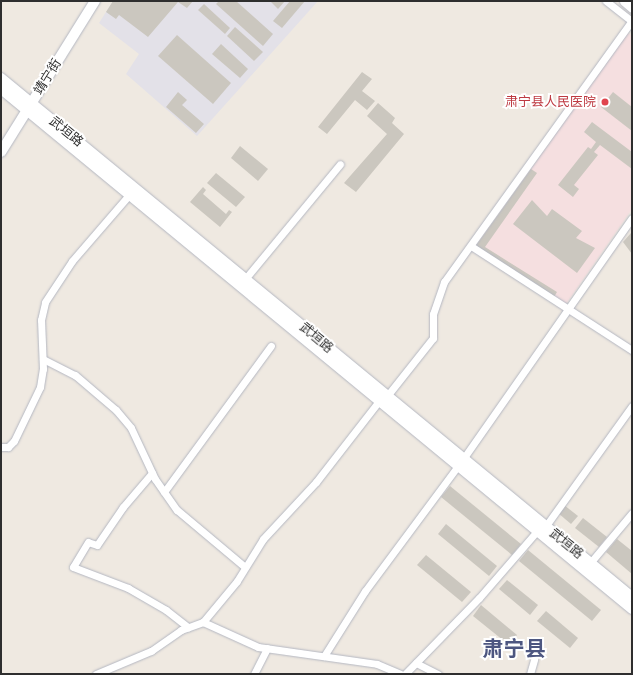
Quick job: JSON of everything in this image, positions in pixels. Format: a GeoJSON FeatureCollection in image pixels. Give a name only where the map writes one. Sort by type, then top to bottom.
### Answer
{"type":"FeatureCollection","features":[{"type":"Feature","properties":{"kind":"main road","name":"靖宁街"},"geometry":{"type":"LineString","coordinates":[[1,152],[95,1]]}},
{"type":"Feature","properties":{"kind":"main road","name":"武垣路"},"geometry":{"type":"LineString","coordinates":[[1,78],[29,107],[129,195],[461,462],[541,529],[632,609]]}},
{"type":"Feature","properties":{"kind":"main road","name":"武垣路"},"geometry":{"type":"LineString","coordinates":[[1,90],[29,107],[245,279],[383,399]]}},
{"type":"Feature","properties":{"kind":"main road","name":"武垣路"},"geometry":{"type":"LineString","coordinates":[[541,529],[590,563],[632,598]]}},
{"type":"Feature","properties":{"kind":"street"},"geometry":{"type":"LineString","coordinates":[[96,674],[151,651],[188,627],[203,622],[227,593],[263,539],[316,482],[433,338],[433,314],[440,290],[632,20],[606,1]]}},
{"type":"Feature","properties":{"kind":"street"},"geometry":{"type":"LineString","coordinates":[[624,1],[632,8]]}},
{"type":"Feature","properties":{"kind":"street"},"geometry":{"type":"LineString","coordinates":[[245,279],[340,164]]}},
{"type":"Feature","properties":{"kind":"street"},"geometry":{"type":"LineString","coordinates":[[1,447],[8,447],[14,441],[40,387],[42,359],[41,320],[45,302],[72,261],[129,195]]}},
{"type":"Feature","properties":{"kind":"street"},"geometry":{"type":"LineString","coordinates":[[324,656],[366,592],[461,462],[632,218]]}},
{"type":"Feature","properties":{"kind":"street"},"geometry":{"type":"LineString","coordinates":[[471,246],[632,350]]}},
{"type":"Feature","properties":{"kind":"street"},"geometry":{"type":"LineString","coordinates":[[164,492],[271,346]]}},
{"type":"Feature","properties":{"kind":"street"},"geometry":{"type":"LineString","coordinates":[[42,359],[75,375],[116,410],[131,428],[152,474],[164,492],[191,524],[245,567]]}},
{"type":"Feature","properties":{"kind":"street"},"geometry":{"type":"LineString","coordinates":[[405,674],[479,598],[541,529],[632,406]]}},
{"type":"Feature","properties":{"kind":"street"},"geometry":{"type":"LineString","coordinates":[[152,474],[123,507],[97,545],[88,542],[73,567],[128,588],[166,610],[188,627]]}},
{"type":"Feature","properties":{"kind":"street"},"geometry":{"type":"LineString","coordinates":[[590,563],[632,513]]}},
{"type":"Feature","properties":{"kind":"street"},"geometry":{"type":"LineString","coordinates":[[203,622],[253,645],[376,664],[400,674]]}},
{"type":"Feature","properties":{"kind":"street"},"geometry":{"type":"LineString","coordinates":[[254,674],[267,648]]}},
{"type":"Feature","properties":{"kind":"street"},"geometry":{"type":"LineString","coordinates":[[530,674],[534,660]]}},
{"type":"Feature","properties":{"kind":"street"},"geometry":{"type":"LineString","coordinates":[[416,663],[438,674]]}},
{"type":"Feature","properties":{"kind":"shaded area"},"geometry":{"type":"Polygon","coordinates":[[[113,1],[318,1],[197,136],[126,74],[139,54],[99,23],[113,1]]]}},
{"type":"Feature","properties":{"kind":"shaded area","name":"肃宁县人民医院"},"geometry":{"type":"Polygon","coordinates":[[[628,33],[632,36],[632,209],[566,304],[475,247],[628,33]]]}},
{"type":"Feature","properties":{"kind":"building"},"geometry":{"type":"Polygon","coordinates":[[[113,1],[193,1],[187,8],[178,2],[148,37],[119,15],[116,19],[106,12],[113,1]]]}},
{"type":"Feature","properties":{"kind":"building"},"geometry":{"type":"Polygon","coordinates":[[[219,1],[236,1],[273,34],[263,46],[216,4],[219,1]]]}},
{"type":"Feature","properties":{"kind":"building"},"geometry":{"type":"Polygon","coordinates":[[[270,1],[285,1],[278,9],[270,1]]]}},
{"type":"Feature","properties":{"kind":"building"},"geometry":{"type":"Polygon","coordinates":[[[290,1],[305,1],[282,28],[273,21],[290,1]]]}},
{"type":"Feature","properties":{"kind":"building"},"geometry":{"type":"Polygon","coordinates":[[[204,4],[230,28],[225,34],[198,10],[204,4]]]}},
{"type":"Feature","properties":{"kind":"building"},"geometry":{"type":"Polygon","coordinates":[[[235,27],[263,52],[254,61],[227,36],[235,27]]]}},
{"type":"Feature","properties":{"kind":"building"},"geometry":{"type":"Polygon","coordinates":[[[177,35],[231,83],[213,104],[158,56],[177,35]]]}},
{"type":"Feature","properties":{"kind":"building"},"geometry":{"type":"Polygon","coordinates":[[[221,44],[248,69],[240,78],[212,54],[221,44]]]}},
{"type":"Feature","properties":{"kind":"building"},"geometry":{"type":"Polygon","coordinates":[[[362,72],[372,79],[362,91],[375,101],[367,110],[355,100],[327,134],[318,127],[362,72]]]}},
{"type":"Feature","properties":{"kind":"building"},"geometry":{"type":"Polygon","coordinates":[[[178,92],[187,100],[182,105],[204,124],[196,133],[166,107],[178,92]]]}},
{"type":"Feature","properties":{"kind":"building"},"geometry":{"type":"Polygon","coordinates":[[[613,92],[632,107],[632,131],[601,107],[613,92]]]}},
{"type":"Feature","properties":{"kind":"building"},"geometry":{"type":"Polygon","coordinates":[[[378,103],[395,118],[392,123],[404,134],[356,192],[344,183],[387,134],[367,116],[378,103]]]}},
{"type":"Feature","properties":{"kind":"building"},"geometry":{"type":"Polygon","coordinates":[[[592,122],[632,152],[632,169],[600,145],[594,152],[598,155],[574,185],[579,189],[573,197],[558,185],[588,147],[591,149],[596,142],[584,132],[592,122]]]}},
{"type":"Feature","properties":{"kind":"building"},"geometry":{"type":"Polygon","coordinates":[[[240,146],[268,169],[258,181],[231,158],[240,146]]]}},
{"type":"Feature","properties":{"kind":"building"},"geometry":{"type":"Polygon","coordinates":[[[531,169],[537,173],[485,247],[557,292],[554,297],[475,247],[531,169]]]}},
{"type":"Feature","properties":{"kind":"building"},"geometry":{"type":"Polygon","coordinates":[[[216,173],[245,197],[236,207],[207,183],[216,173]]]}},
{"type":"Feature","properties":{"kind":"building"},"geometry":{"type":"Polygon","coordinates":[[[203,187],[206,190],[203,194],[226,214],[229,210],[232,212],[220,227],[190,202],[203,187]]]}},
{"type":"Feature","properties":{"kind":"building"},"geometry":{"type":"Polygon","coordinates":[[[532,200],[547,216],[552,209],[582,231],[576,238],[595,248],[577,273],[513,224],[532,200]]]}},
{"type":"Feature","properties":{"kind":"building"},"geometry":{"type":"Polygon","coordinates":[[[631,233],[632,234],[632,254],[623,242],[631,233]]]}},
{"type":"Feature","properties":{"kind":"building"},"geometry":{"type":"Polygon","coordinates":[[[450,486],[521,544],[512,555],[441,497],[450,486]]]}},
{"type":"Feature","properties":{"kind":"building"},"geometry":{"type":"Polygon","coordinates":[[[564,505],[578,516],[571,524],[558,513],[564,505]]]}},
{"type":"Feature","properties":{"kind":"building"},"geometry":{"type":"Polygon","coordinates":[[[583,518],[607,537],[599,547],[575,528],[583,518]]]}},
{"type":"Feature","properties":{"kind":"building"},"geometry":{"type":"Polygon","coordinates":[[[446,524],[497,566],[489,576],[438,534],[446,524]]]}},
{"type":"Feature","properties":{"kind":"building"},"geometry":{"type":"Polygon","coordinates":[[[617,539],[632,551],[632,574],[606,552],[617,539]]]}},
{"type":"Feature","properties":{"kind":"building"},"geometry":{"type":"Polygon","coordinates":[[[528,550],[601,610],[592,621],[519,561],[528,550]]]}},
{"type":"Feature","properties":{"kind":"building"},"geometry":{"type":"Polygon","coordinates":[[[426,555],[471,592],[462,602],[417,565],[426,555]]]}},
{"type":"Feature","properties":{"kind":"building"},"geometry":{"type":"Polygon","coordinates":[[[507,580],[538,605],[530,615],[499,589],[507,580]]]}},
{"type":"Feature","properties":{"kind":"building"},"geometry":{"type":"Polygon","coordinates":[[[481,605],[517,635],[509,645],[473,616],[481,605]]]}},
{"type":"Feature","properties":{"kind":"building"},"geometry":{"type":"Polygon","coordinates":[[[546,611],[578,638],[570,648],[537,621],[546,611]]]}},
{"type":"Feature","properties":{"kind":"place","name":"肃宁县人民医院"},"geometry":{"type":"Point","coordinates":[605,102]}},
{"type":"Feature","properties":{"kind":"district","name":"肃宁县"},"geometry":{"type":"Point","coordinates":[514,649]}}]}
